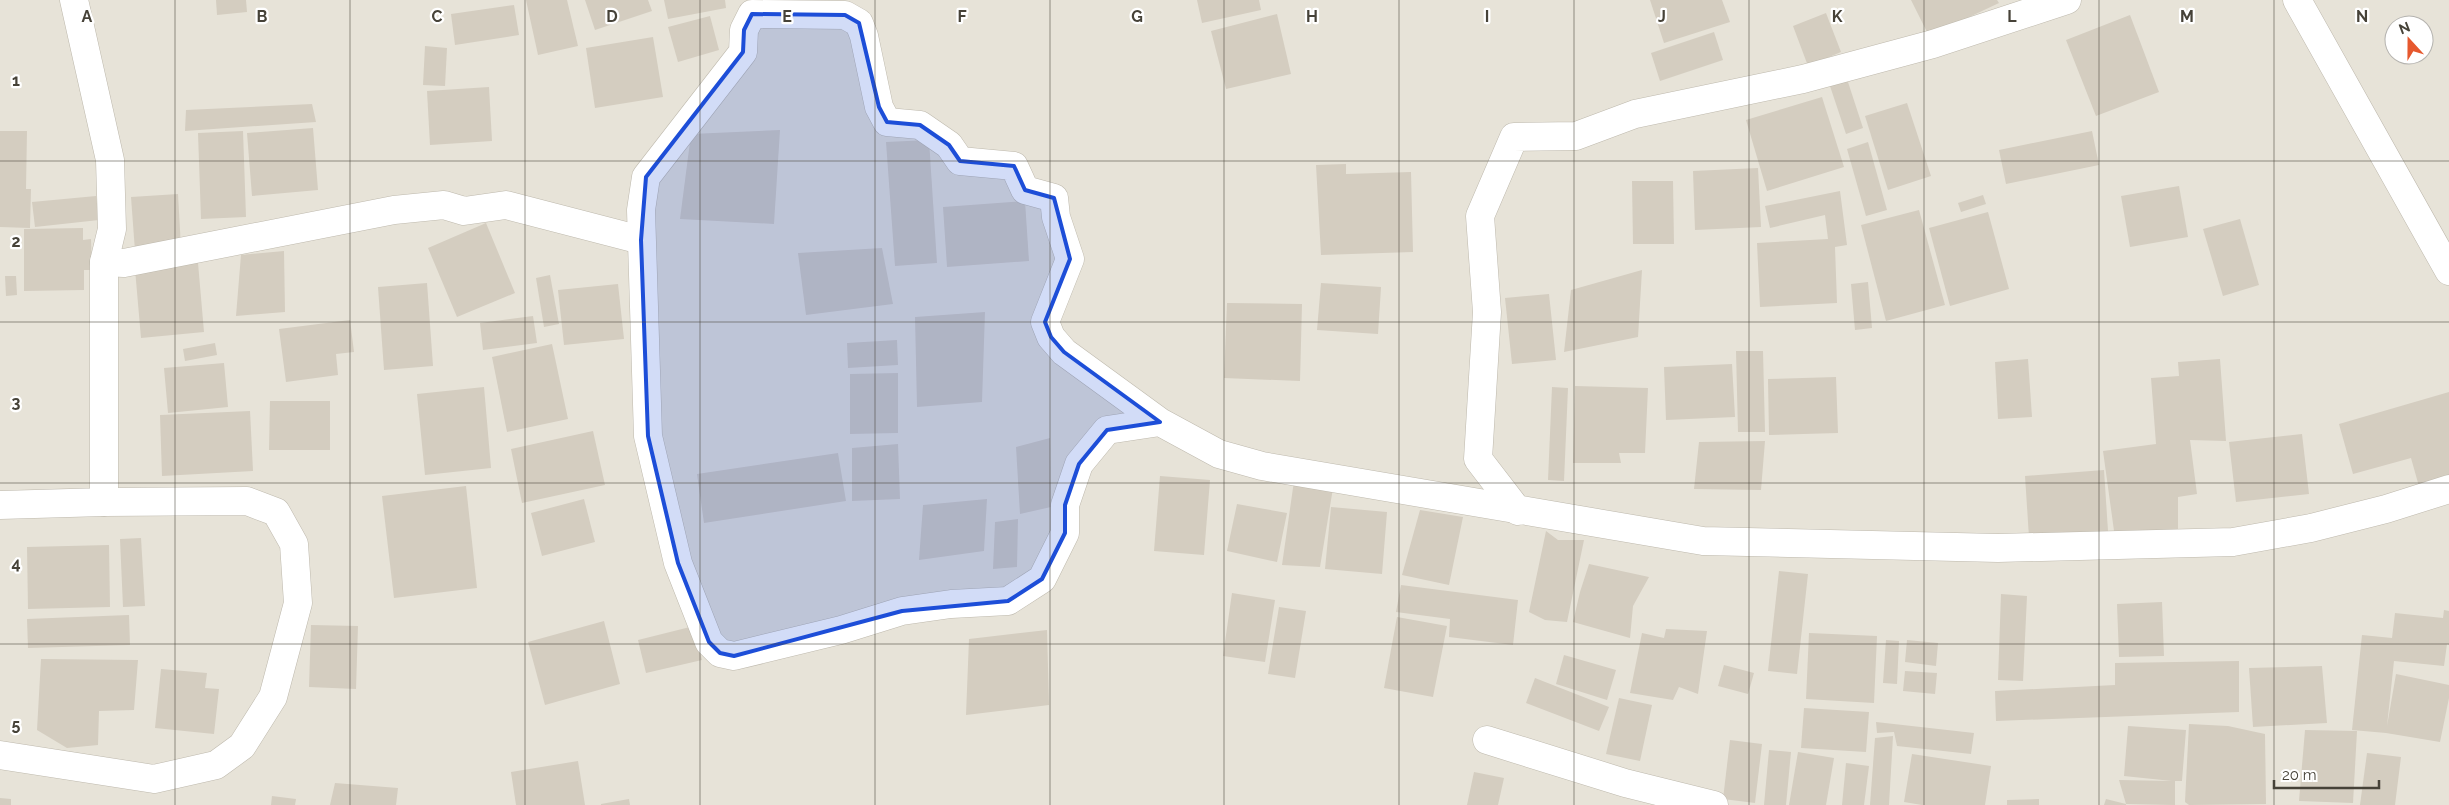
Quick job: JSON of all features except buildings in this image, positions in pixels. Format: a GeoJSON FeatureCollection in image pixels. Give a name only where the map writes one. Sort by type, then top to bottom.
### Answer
{"type":"FeatureCollection","features":[{"type":"Feature","properties":{"kind":"street"},"geometry":{"type":"LineString","coordinates":[[74,0],[110,160],[112,229],[104,262],[104,502]]}},
{"type":"Feature","properties":{"kind":"street"},"geometry":{"type":"LineString","coordinates":[[1518,511],[1478,460],[1486,312],[1480,216],[1514,138],[1576,136],[1635,114],[1804,79],[1932,44],[2067,0]]}},
{"type":"Feature","properties":{"kind":"street"},"geometry":{"type":"LineString","coordinates":[[2297,0],[2449,271]]}},
{"type":"Feature","properties":{"kind":"street"},"geometry":{"type":"LineString","coordinates":[[1160,422],[1107,430],[1079,464],[1065,504],[1065,532],[1042,579],[1008,601],[951,604],[902,611],[841,630],[734,656],[720,653],[709,642],[678,563],[648,436],[641,210],[646,177],[743,52],[744,30],[752,14],[845,15],[859,23],[864,36],[879,107],[887,122],[920,125],[949,145],[960,161],[1014,166],[1025,190],[1054,198],[1056,217],[1070,260],[1045,322],[1051,337],[1064,352],[1160,422],[1219,454],[1262,466],[1703,541],[1998,548],[2233,542],[2310,528],[2386,509],[2449,489]]}},
{"type":"Feature","properties":{"kind":"street"},"geometry":{"type":"LineString","coordinates":[[104,262],[124,263],[394,210],[444,205],[464,211],[506,205],[641,240]]}},
{"type":"Feature","properties":{"kind":"street"},"geometry":{"type":"LineString","coordinates":[[0,505],[247,501],[276,512],[294,544],[298,603],[273,697],[242,746],[216,765],[154,779],[0,755]]}},
{"type":"Feature","properties":{"kind":"street"},"geometry":{"type":"LineString","coordinates":[[1487,740],[1625,782],[1714,805]]}},
{"type":"Feature","properties":{"kind":"highlighted area"},"geometry":{"type":"Polygon","coordinates":[[[752,14],[845,15],[859,23],[879,107],[887,122],[920,125],[949,145],[960,161],[1014,166],[1025,190],[1054,198],[1070,259],[1045,322],[1051,337],[1064,352],[1160,422],[1107,430],[1079,464],[1065,505],[1065,533],[1042,579],[1008,601],[902,611],[734,656],[720,653],[709,642],[678,563],[648,436],[641,240],[646,177],[743,52],[744,30],[752,14]]]}},
{"type":"Feature","properties":{"kind":"shaded area"},"geometry":{"type":"Polygon","coordinates":[[[0,0],[2449,0],[2449,805],[0,805],[0,0]]]}}]}
